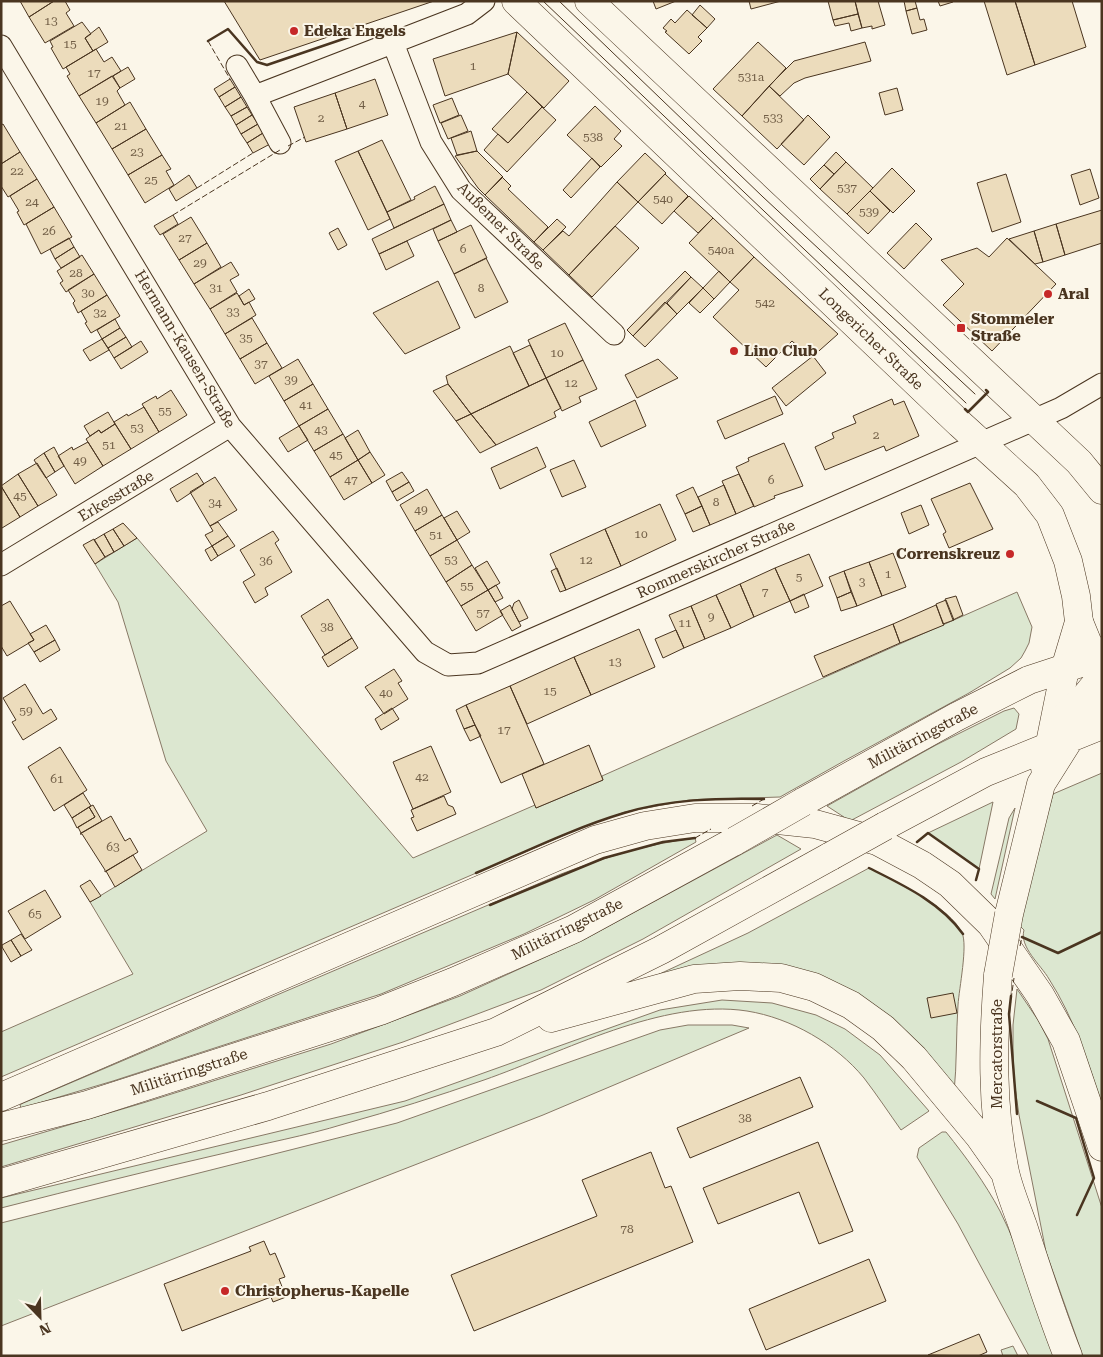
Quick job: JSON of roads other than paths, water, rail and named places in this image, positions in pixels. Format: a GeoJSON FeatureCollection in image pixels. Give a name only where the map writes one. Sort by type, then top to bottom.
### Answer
{"type":"FeatureCollection","features":[{"type":"Feature","properties":{"kind":"main road","name":"Longericher Straße"},"geometry":{"type":"LineString","coordinates":[[516,1],[981,444],[1027,485],[1050,515],[1068,561],[1076,596],[1079,622],[1065,669],[1057,737]]}},
{"type":"Feature","properties":{"kind":"main road"},"geometry":{"type":"LineString","coordinates":[[589,1],[1079,462],[1102,490]]}},
{"type":"Feature","properties":{"kind":"main road"},"geometry":{"type":"LineString","coordinates":[[1057,737],[1085,697],[1101,662],[1088,644],[1079,622]]}},
{"type":"Feature","properties":{"kind":"main road","name":"Militärringstraße"},"geometry":{"type":"LineString","coordinates":[[1,1127],[97,1102],[380,1011],[444,986],[574,928],[735,841],[956,717],[1030,680],[1065,669],[1101,662]]}},
{"type":"Feature","properties":{"kind":"main road"},"geometry":{"type":"LineString","coordinates":[[496,1032],[661,950],[885,826],[986,772],[1017,759],[1057,737],[1102,706]]}},
{"type":"Feature","properties":{"kind":"main road"},"geometry":{"type":"LineString","coordinates":[[1057,737],[1102,725]]}},
{"type":"Feature","properties":{"kind":"main road","name":"Mercatorstraße"},"geometry":{"type":"LineString","coordinates":[[1057,737],[1041,784],[1010,914],[998,975],[993,1033],[997,1114],[1005,1172],[1046,1298],[1068,1356]]}},
{"type":"Feature","properties":{"kind":"main road"},"geometry":{"type":"LineString","coordinates":[[1,1097],[595,840],[645,826],[695,818],[757,818],[815,824],[877,842],[922,865],[950,884],[991,924],[1040,995],[1066,1041],[1102,1147]]}},
{"type":"Feature","properties":{"kind":"main road"},"geometry":{"type":"LineString","coordinates":[[1,1183],[268,1106],[496,1032],[694,979],[740,976],[781,978],[814,987],[851,1005],[883,1028],[914,1058],[1005,1172]]}},
{"type":"Feature","properties":{"kind":"street"},"geometry":{"type":"LineString","coordinates":[[255,96],[467,14],[484,1]]}},
{"type":"Feature","properties":{"kind":"street","name":"Außemer Straße"},"geometry":{"type":"LineString","coordinates":[[393,43],[431,142],[461,190],[614,334]]}},
{"type":"Feature","properties":{"kind":"street","name":"Hermann-Kausen-Straße"},"geometry":{"type":"LineString","coordinates":[[1,46],[230,426],[426,652],[448,665]]}},
{"type":"Feature","properties":{"kind":"street"},"geometry":{"type":"LineString","coordinates":[[237,66],[280,143]]}},
{"type":"Feature","properties":{"kind":"street"},"geometry":{"type":"LineString","coordinates":[[981,444],[1061,408],[1102,384]]}},
{"type":"Feature","properties":{"kind":"street","name":"Erkesstraße"},"geometry":{"type":"LineString","coordinates":[[1,565],[230,426]]}},
{"type":"Feature","properties":{"kind":"street","name":"Rommerskircher Straße"},"geometry":{"type":"LineString","coordinates":[[448,665],[478,664],[981,444]]}},
{"type":"Feature","properties":{"kind":"tram line"},"geometry":{"type":"LineString","coordinates":[[543,1],[966,403]]}},
{"type":"Feature","properties":{"kind":"tram line"},"geometry":{"type":"LineString","coordinates":[[559,1],[763,197],[975,394]]}},
{"type":"Feature","properties":{"kind":"place","name":"Edeka Engels"},"geometry":{"type":"Point","coordinates":[294,31]}},
{"type":"Feature","properties":{"kind":"place","name":"Aral"},"geometry":{"type":"Point","coordinates":[1048,294]}},
{"type":"Feature","properties":{"kind":"place","name":"Stommeler Straße"},"geometry":{"type":"Point","coordinates":[961,328]}},
{"type":"Feature","properties":{"kind":"place","name":"Lino Club"},"geometry":{"type":"Point","coordinates":[734,351]}},
{"type":"Feature","properties":{"kind":"place","name":"Correnskreuz"},"geometry":{"type":"Point","coordinates":[1010,554]}},
{"type":"Feature","properties":{"kind":"place","name":"Christopherus-Kapelle"},"geometry":{"type":"Point","coordinates":[225,1291]}}]}
